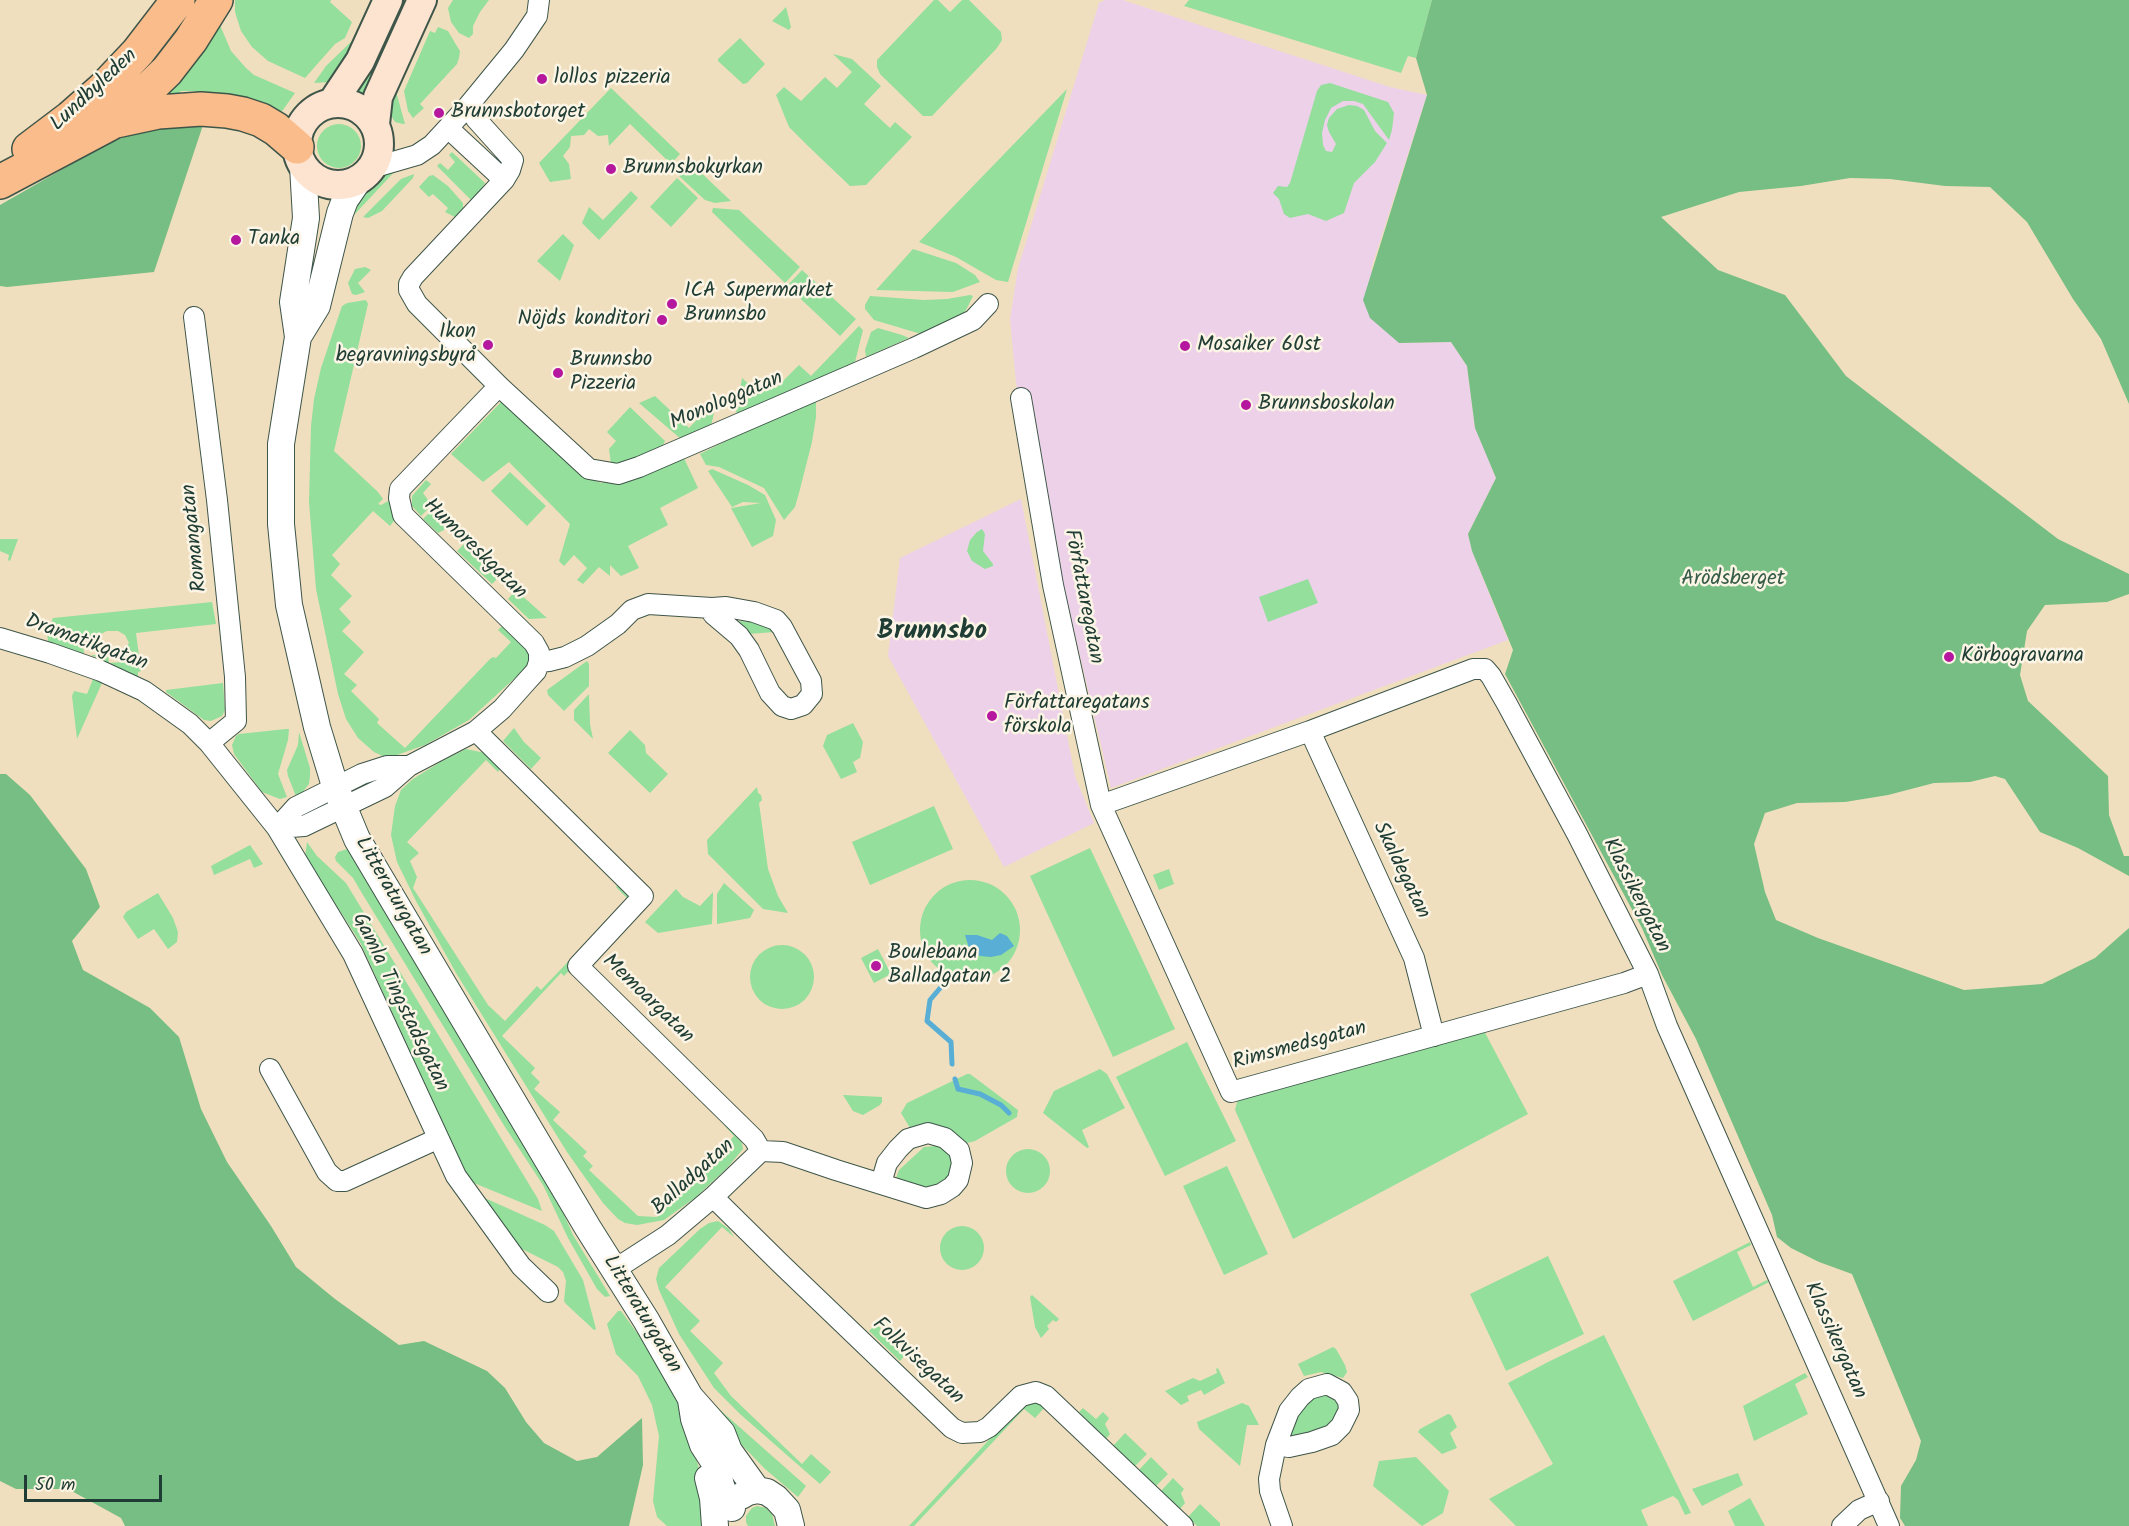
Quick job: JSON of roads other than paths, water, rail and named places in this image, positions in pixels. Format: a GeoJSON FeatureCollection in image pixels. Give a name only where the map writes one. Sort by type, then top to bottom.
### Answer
{"type":"FeatureCollection","features":[{"type":"Feature","properties":{"kind":"highway","name":"Lundbyleden"},"geometry":{"type":"LineString","coordinates":[[0,169],[70,118],[104,88],[138,52],[178,0]]}},
{"type":"Feature","properties":{"kind":"highway"},"geometry":{"type":"LineString","coordinates":[[0,182],[115,121],[167,71],[191,40],[216,0]]}},
{"type":"Feature","properties":{"kind":"highway"},"geometry":{"type":"LineString","coordinates":[[115,121],[158,112],[201,109],[243,114],[261,120],[276,129],[300,156]]}},
{"type":"Feature","properties":{"kind":"main road"},"geometry":{"type":"LineString","coordinates":[[332,103],[360,61],[388,0]]}},
{"type":"Feature","properties":{"kind":"main road"},"geometry":{"type":"LineString","coordinates":[[375,124],[367,114],[345,103],[332,103],[318,108],[305,119],[297,135],[300,156],[316,179],[327,184],[346,185],[365,174],[380,147],[375,124],[378,97],[422,0]]}},
{"type":"Feature","properties":{"kind":"street"},"geometry":{"type":"LineString","coordinates":[[365,174],[417,154],[432,145],[514,50],[537,16],[539,0]]}},
{"type":"Feature","properties":{"kind":"street"},"geometry":{"type":"LineString","coordinates":[[468,106],[476,119],[513,160],[510,170],[504,180],[408,285],[417,304],[499,386]]}},
{"type":"Feature","properties":{"kind":"street"},"geometry":{"type":"LineString","coordinates":[[448,128],[504,180]]}},
{"type":"Feature","properties":{"kind":"street","name":"Litteraturgatan"},"geometry":{"type":"LineString","coordinates":[[300,156],[306,218],[293,302],[298,337],[281,444],[281,524],[289,605],[316,727],[357,839],[690,1397],[722,1433],[729,1451],[757,1490]]}},
{"type":"Feature","properties":{"kind":"street","name":"Litteraturgatan"},"geometry":{"type":"LineString","coordinates":[[298,337],[317,306],[345,200],[365,174]]}},
{"type":"Feature","properties":{"kind":"street","name":"Monologgatan"},"geometry":{"type":"LineString","coordinates":[[499,386],[589,469],[618,474],[914,348],[973,320],[988,304]]}},
{"type":"Feature","properties":{"kind":"street","name":"Romangatan"},"geometry":{"type":"LineString","coordinates":[[194,317],[217,500],[235,677],[236,721],[209,743]]}},
{"type":"Feature","properties":{"kind":"street","name":"Humoreskgatan"},"geometry":{"type":"LineString","coordinates":[[499,386],[400,489],[399,498],[403,515],[534,643],[539,652],[539,662]]}},
{"type":"Feature","properties":{"kind":"street","name":"Författaregatan"},"geometry":{"type":"LineString","coordinates":[[1021,398],[1053,585],[1101,805]]}},
{"type":"Feature","properties":{"kind":"street"},"geometry":{"type":"LineString","coordinates":[[277,828],[304,826],[340,797],[385,787],[409,766],[476,731],[502,709],[536,671],[539,662],[565,657],[588,646],[618,624],[632,610],[648,604],[726,607],[754,612],[776,620],[811,681],[812,694],[803,705],[791,710],[782,706],[770,693],[749,650],[739,636],[713,614],[712,608]]}},
{"type":"Feature","properties":{"kind":"street","name":"Dramatikgatan"},"geometry":{"type":"LineString","coordinates":[[0,638],[102,670],[144,691],[190,724],[209,743],[277,828]]}},
{"type":"Feature","properties":{"kind":"street","name":"Klassikergatan"},"geometry":{"type":"LineString","coordinates":[[1101,805],[1310,731],[1473,669],[1485,669],[1507,704],[1577,834],[1648,974],[1667,1026],[1889,1526]]}},
{"type":"Feature","properties":{"kind":"street","name":"Memoargatan"},"geometry":{"type":"LineString","coordinates":[[476,731],[643,896],[578,966],[754,1139],[761,1150]]}},
{"type":"Feature","properties":{"kind":"street","name":"Skaldegatan"},"geometry":{"type":"LineString","coordinates":[[1310,731],[1414,958],[1434,1036]]}},
{"type":"Feature","properties":{"kind":"street","name":"Rimsmedsgatan"},"geometry":{"type":"LineString","coordinates":[[1101,805],[1231,1092],[1624,983],[1648,974]]}},
{"type":"Feature","properties":{"kind":"street","name":"Gamla Tingstadsgatan"},"geometry":{"type":"LineString","coordinates":[[277,828],[353,954],[456,1176],[521,1266],[548,1292]]}},
{"type":"Feature","properties":{"kind":"street"},"geometry":{"type":"LineString","coordinates":[[270,1070],[327,1172],[337,1181],[345,1180],[437,1139]]}},
{"type":"Feature","properties":{"kind":"street","name":"Balladgatan"},"geometry":{"type":"LineString","coordinates":[[614,1270],[668,1235],[713,1197],[761,1150],[783,1152],[881,1183]]}},
{"type":"Feature","properties":{"kind":"street","name":"Folkvisegatan"},"geometry":{"type":"LineString","coordinates":[[713,1197],[952,1428],[962,1433],[980,1432],[989,1427],[1021,1396],[1036,1392],[1046,1396],[1183,1526]]}},
{"type":"Feature","properties":{"kind":"street","name":"Litteraturgatan"},"geometry":{"type":"LineString","coordinates":[[690,1397],[703,1446],[714,1462],[724,1496],[727,1521]]}},
{"type":"Feature","properties":{"kind":"street"},"geometry":{"type":"LineString","coordinates":[[1276,1445],[1269,1479],[1270,1491],[1282,1526]]}},
{"type":"Feature","properties":{"kind":"street","name":"Litteraturgatan"},"geometry":{"type":"LineString","coordinates":[[727,1521],[742,1495],[757,1490],[767,1492],[782,1503],[787,1509],[792,1526]]}},
{"type":"Feature","properties":{"kind":"street"},"geometry":{"type":"LineString","coordinates":[[1842,1526],[1859,1510],[1879,1501]]}},
{"type":"Feature","properties":{"kind":"water"},"geometry":{"type":"Polygon","coordinates":[[[1000,933],[1007,936],[1014,946],[1001,955],[991,957],[980,956],[969,948],[965,935],[977,935],[992,940],[1000,933]]]}},
{"type":"Feature","properties":{"kind":"waterway"},"geometry":{"type":"LineString","coordinates":[[941,987],[930,1000],[927,1021],[951,1042],[952,1064]]}},
{"type":"Feature","properties":{"kind":"waterway"},"geometry":{"type":"LineString","coordinates":[[955,1079],[958,1089],[980,1094],[1001,1105],[1009,1113]]}},
{"type":"Feature","properties":{"kind":"place","name":"lollos pizzeria"},"geometry":{"type":"Point","coordinates":[542,79]}},
{"type":"Feature","properties":{"kind":"place","name":"Brunnsbotorget"},"geometry":{"type":"Point","coordinates":[439,113]}},
{"type":"Feature","properties":{"kind":"place","name":"Brunnsbokyrkan"},"geometry":{"type":"Point","coordinates":[611,169]}},
{"type":"Feature","properties":{"kind":"place","name":"Tanka"},"geometry":{"type":"Point","coordinates":[236,240]}},
{"type":"Feature","properties":{"kind":"place","name":"ICA Supermarket Brunnsbo"},"geometry":{"type":"Point","coordinates":[672,304]}},
{"type":"Feature","properties":{"kind":"place","name":"Nöjds konditori"},"geometry":{"type":"Point","coordinates":[662,320]}},
{"type":"Feature","properties":{"kind":"place","name":"Ikon begravningsbyrå"},"geometry":{"type":"Point","coordinates":[488,345]}},
{"type":"Feature","properties":{"kind":"place","name":"Mosaiker 60st"},"geometry":{"type":"Point","coordinates":[1185,346]}},
{"type":"Feature","properties":{"kind":"place","name":"Brunnsbo Pizzeria"},"geometry":{"type":"Point","coordinates":[558,373]}},
{"type":"Feature","properties":{"kind":"place","name":"Brunnsboskolan"},"geometry":{"type":"Point","coordinates":[1246,405]}},
{"type":"Feature","properties":{"kind":"place","name":"Körbogravarna"},"geometry":{"type":"Point","coordinates":[1949,657]}},
{"type":"Feature","properties":{"kind":"place","name":"Författaregatans förskola"},"geometry":{"type":"Point","coordinates":[992,716]}},
{"type":"Feature","properties":{"kind":"place","name":"Boulebana Balladgatan 2"},"geometry":{"type":"Point","coordinates":[876,966]}},
{"type":"Feature","properties":{"kind":"district","name":"Brunnsbo"},"geometry":{"type":"Point","coordinates":[932,633]}},
{"type":"Feature","properties":{"kind":"park label","name":"Arödsberget"},"geometry":{"type":"Point","coordinates":[1733,580]}}]}
